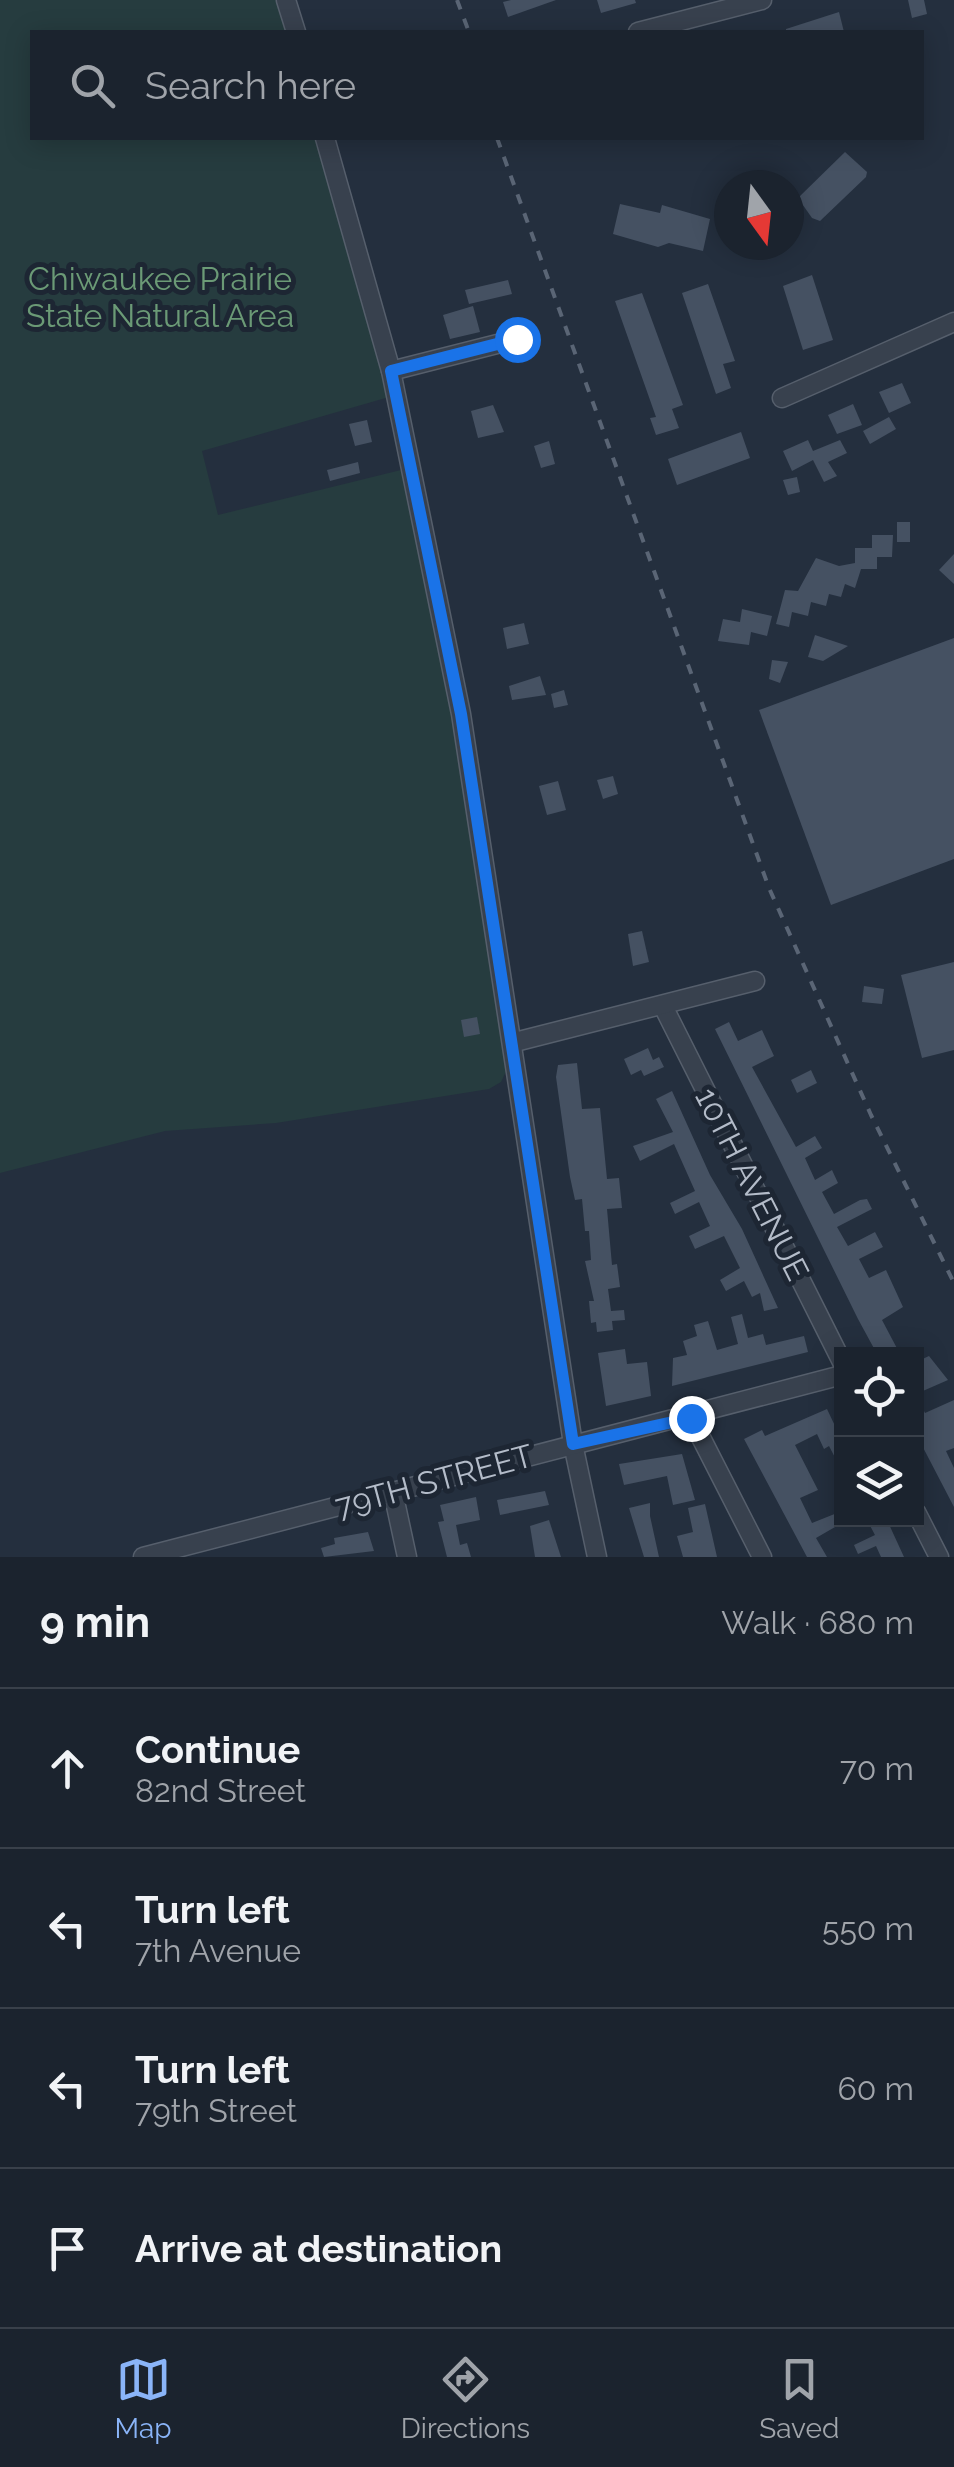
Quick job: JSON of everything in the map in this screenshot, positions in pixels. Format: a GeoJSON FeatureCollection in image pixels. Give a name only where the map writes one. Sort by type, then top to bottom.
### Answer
{"type":"FeatureCollection","features":[{"type":"Feature","properties":{"kind":"street"},"geometry":{"type":"LineString","coordinates":[[286,0],[295,30]]}},
{"type":"Feature","properties":{"kind":"street"},"geometry":{"type":"LineString","coordinates":[[646,30],[762,0]]}},
{"type":"Feature","properties":{"kind":"street"},"geometry":{"type":"LineString","coordinates":[[326,140],[391,371],[461,714],[515,1042],[573,1444],[597,1557]]}},
{"type":"Feature","properties":{"kind":"street"},"geometry":{"type":"LineString","coordinates":[[782,398],[954,322]]}},
{"type":"Feature","properties":{"kind":"street"},"geometry":{"type":"LineString","coordinates":[[391,371],[517,339]]}},
{"type":"Feature","properties":{"kind":"street"},"geometry":{"type":"LineString","coordinates":[[515,1042],[755,981]]}},
{"type":"Feature","properties":{"kind":"street","name":"10TH AVENUE"},"geometry":{"type":"LineString","coordinates":[[663,1006],[834,1347]]}},
{"type":"Feature","properties":{"kind":"street","name":"79TH STREET"},"geometry":{"type":"LineString","coordinates":[[142,1557],[195,1550],[393,1492],[573,1444],[691,1418],[834,1377]]}},
{"type":"Feature","properties":{"kind":"street"},"geometry":{"type":"LineString","coordinates":[[691,1418],[762,1557]]}},
{"type":"Feature","properties":{"kind":"street"},"geometry":{"type":"LineString","coordinates":[[393,1492],[407,1557]]}},
{"type":"Feature","properties":{"kind":"street"},"geometry":{"type":"LineString","coordinates":[[924,1527],[939,1557]]}},
{"type":"Feature","properties":{"kind":"green space","name":"Chiwaukee Prairie State Natural Area"},"geometry":{"type":"Polygon","coordinates":[[[0,0],[281,0],[289,30],[30,30],[30,140],[321,140],[389,397],[202,451],[218,515],[405,469],[477,850],[508,1067],[501,1082],[489,1089],[276,1123],[165,1131],[0,1173],[0,0]]]}},
{"type":"Feature","properties":{"kind":"building"},"geometry":{"type":"Polygon","coordinates":[[[511,0],[556,0],[508,17],[503,2],[511,0]]]}},
{"type":"Feature","properties":{"kind":"building"},"geometry":{"type":"Polygon","coordinates":[[[597,0],[635,0],[636,3],[601,13],[597,0]]]}},
{"type":"Feature","properties":{"kind":"building"},"geometry":{"type":"Polygon","coordinates":[[[908,0],[924,0],[927,14],[912,18],[908,0]]]}},
{"type":"Feature","properties":{"kind":"building"},"geometry":{"type":"Polygon","coordinates":[[[839,12],[844,30],[786,30],[839,12]]]}},
{"type":"Feature","properties":{"kind":"building"},"geometry":{"type":"Polygon","coordinates":[[[845,152],[867,172],[820,221],[812,218],[804,207],[804,192],[845,152]]]}},
{"type":"Feature","properties":{"kind":"building"},"geometry":{"type":"Polygon","coordinates":[[[620,204],[660,213],[662,205],[710,219],[703,251],[669,243],[658,247],[613,234],[620,204]]]}},
{"type":"Feature","properties":{"kind":"building"},"geometry":{"type":"Polygon","coordinates":[[[812,275],[833,340],[803,350],[783,286],[812,275]]]}},
{"type":"Feature","properties":{"kind":"building"},"geometry":{"type":"Polygon","coordinates":[[[508,280],[512,294],[469,304],[465,290],[508,280]]]}},
{"type":"Feature","properties":{"kind":"building"},"geometry":{"type":"Polygon","coordinates":[[[708,284],[735,361],[723,364],[731,388],[716,394],[682,293],[708,284]]]}},
{"type":"Feature","properties":{"kind":"building"},"geometry":{"type":"Polygon","coordinates":[[[642,293],[683,405],[672,409],[679,428],[656,435],[650,418],[656,417],[615,301],[642,293]]]}},
{"type":"Feature","properties":{"kind":"building"},"geometry":{"type":"Polygon","coordinates":[[[473,306],[480,332],[450,339],[443,315],[473,306]]]}},
{"type":"Feature","properties":{"kind":"building"},"geometry":{"type":"Polygon","coordinates":[[[902,383],[911,403],[889,413],[879,392],[902,383]]]}},
{"type":"Feature","properties":{"kind":"building"},"geometry":{"type":"Polygon","coordinates":[[[853,404],[862,425],[837,434],[828,415],[853,404]]]}},
{"type":"Feature","properties":{"kind":"building"},"geometry":{"type":"Polygon","coordinates":[[[493,405],[504,432],[478,438],[471,411],[493,405]]]}},
{"type":"Feature","properties":{"kind":"building"},"geometry":{"type":"Polygon","coordinates":[[[889,417],[896,429],[870,444],[863,431],[889,417]]]}},
{"type":"Feature","properties":{"kind":"building"},"geometry":{"type":"Polygon","coordinates":[[[367,420],[372,442],[355,446],[349,424],[367,420]]]}},
{"type":"Feature","properties":{"kind":"building"},"geometry":{"type":"Polygon","coordinates":[[[741,432],[750,458],[677,485],[668,459],[741,432]]]}},
{"type":"Feature","properties":{"kind":"building"},"geometry":{"type":"Polygon","coordinates":[[[808,440],[813,451],[840,440],[847,453],[828,462],[837,476],[824,482],[813,460],[792,471],[783,451],[808,440]]]}},
{"type":"Feature","properties":{"kind":"building"},"geometry":{"type":"Polygon","coordinates":[[[549,441],[555,464],[541,468],[534,446],[549,441]]]}},
{"type":"Feature","properties":{"kind":"building"},"geometry":{"type":"Polygon","coordinates":[[[358,462],[360,473],[330,481],[327,470],[358,462]]]}},
{"type":"Feature","properties":{"kind":"building"},"geometry":{"type":"Polygon","coordinates":[[[797,477],[800,492],[788,495],[783,480],[797,477]]]}},
{"type":"Feature","properties":{"kind":"building"},"geometry":{"type":"Polygon","coordinates":[[[897,522],[910,522],[910,542],[897,542],[897,522]]]}},
{"type":"Feature","properties":{"kind":"building"},"geometry":{"type":"Polygon","coordinates":[[[872,535],[893,535],[892,557],[877,557],[877,569],[861,569],[855,588],[845,584],[841,597],[829,594],[826,606],[811,602],[808,616],[792,612],[789,627],[776,624],[785,590],[798,591],[816,558],[839,566],[855,563],[855,548],[872,548],[872,535]]]}},
{"type":"Feature","properties":{"kind":"building"},"geometry":{"type":"Polygon","coordinates":[[[954,554],[954,584],[939,570],[954,554]]]}},
{"type":"Feature","properties":{"kind":"building"},"geometry":{"type":"Polygon","coordinates":[[[742,609],[772,616],[767,636],[751,632],[749,645],[718,641],[723,619],[740,622],[742,609]]]}},
{"type":"Feature","properties":{"kind":"building"},"geometry":{"type":"Polygon","coordinates":[[[524,623],[529,644],[507,649],[503,628],[524,623]]]}},
{"type":"Feature","properties":{"kind":"building"},"geometry":{"type":"Polygon","coordinates":[[[815,635],[848,646],[823,661],[808,657],[815,635]]]}},
{"type":"Feature","properties":{"kind":"building"},"geometry":{"type":"Polygon","coordinates":[[[954,638],[954,859],[831,905],[759,710],[954,638]]]}},
{"type":"Feature","properties":{"kind":"building"},"geometry":{"type":"Polygon","coordinates":[[[772,660],[788,662],[780,683],[769,679],[772,660]]]}},
{"type":"Feature","properties":{"kind":"building"},"geometry":{"type":"Polygon","coordinates":[[[540,676],[546,695],[512,700],[509,686],[540,676]]]}},
{"type":"Feature","properties":{"kind":"building"},"geometry":{"type":"Polygon","coordinates":[[[564,690],[568,705],[554,708],[551,694],[564,690]]]}},
{"type":"Feature","properties":{"kind":"building"},"geometry":{"type":"Polygon","coordinates":[[[613,776],[618,794],[603,799],[597,780],[613,776]]]}},
{"type":"Feature","properties":{"kind":"building"},"geometry":{"type":"Polygon","coordinates":[[[558,781],[566,810],[547,815],[539,786],[558,781]]]}},
{"type":"Feature","properties":{"kind":"building"},"geometry":{"type":"Polygon","coordinates":[[[642,931],[649,962],[633,966],[628,934],[642,931]]]}},
{"type":"Feature","properties":{"kind":"building"},"geometry":{"type":"Polygon","coordinates":[[[954,962],[954,1050],[922,1058],[901,975],[954,962]]]}},
{"type":"Feature","properties":{"kind":"building"},"geometry":{"type":"Polygon","coordinates":[[[864,986],[884,989],[882,1004],[862,1002],[864,986]]]}},
{"type":"Feature","properties":{"kind":"building"},"geometry":{"type":"Polygon","coordinates":[[[477,1017],[480,1034],[464,1037],[461,1020],[477,1017]]]}},
{"type":"Feature","properties":{"kind":"building"},"geometry":{"type":"Polygon","coordinates":[[[729,1022],[738,1041],[762,1030],[774,1056],[752,1067],[796,1147],[815,1136],[822,1148],[805,1158],[815,1180],[832,1170],[838,1183],[822,1192],[834,1214],[867,1199],[872,1209],[837,1227],[848,1246],[875,1232],[883,1247],[859,1259],[869,1278],[886,1270],[903,1307],[882,1320],[896,1347],[873,1347],[715,1029],[729,1022]]]}},
{"type":"Feature","properties":{"kind":"building"},"geometry":{"type":"Polygon","coordinates":[[[648,1048],[653,1060],[659,1057],[664,1067],[644,1076],[641,1070],[631,1075],[624,1059],[648,1048]]]}},
{"type":"Feature","properties":{"kind":"building"},"geometry":{"type":"Polygon","coordinates":[[[577,1063],[582,1109],[600,1108],[607,1179],[619,1178],[622,1208],[607,1209],[612,1265],[617,1264],[620,1287],[608,1289],[611,1311],[624,1310],[625,1320],[612,1321],[613,1330],[597,1332],[596,1322],[591,1323],[589,1301],[594,1301],[585,1261],[591,1260],[589,1231],[585,1231],[582,1199],[575,1200],[570,1177],[556,1077],[558,1065],[577,1063]]]}},
{"type":"Feature","properties":{"kind":"building"},"geometry":{"type":"Polygon","coordinates":[[[811,1070],[817,1083],[797,1093],[791,1080],[811,1070]]]}},
{"type":"Feature","properties":{"kind":"building"},"geometry":{"type":"Polygon","coordinates":[[[672,1091],[778,1308],[764,1311],[760,1293],[752,1297],[744,1281],[726,1291],[720,1280],[740,1268],[724,1236],[695,1249],[689,1236],[710,1226],[699,1202],[675,1214],[670,1203],[695,1191],[674,1144],[640,1161],[633,1146],[673,1132],[656,1099],[672,1091]]]}},
{"type":"Feature","properties":{"kind":"building"},"geometry":{"type":"Polygon","coordinates":[[[742,1314],[748,1338],[763,1334],[766,1345],[804,1336],[808,1352],[672,1386],[673,1358],[687,1355],[683,1341],[697,1336],[694,1325],[708,1321],[717,1350],[738,1344],[731,1317],[742,1314]]]}},
{"type":"Feature","properties":{"kind":"building"},"geometry":{"type":"Polygon","coordinates":[[[625,1349],[627,1364],[647,1362],[651,1396],[606,1406],[598,1353],[625,1349]]]}},
{"type":"Feature","properties":{"kind":"building"},"geometry":{"type":"Polygon","coordinates":[[[929,1356],[948,1380],[924,1390],[924,1358],[929,1356]]]}},
{"type":"Feature","properties":{"kind":"building"},"geometry":{"type":"Polygon","coordinates":[[[954,1400],[954,1448],[946,1451],[954,1468],[954,1507],[924,1449],[924,1411],[954,1400]]]}},
{"type":"Feature","properties":{"kind":"building"},"geometry":{"type":"Polygon","coordinates":[[[827,1409],[834,1424],[834,1456],[829,1446],[824,1449],[817,1434],[795,1445],[818,1490],[800,1498],[812,1523],[834,1514],[835,1527],[816,1538],[827,1557],[807,1557],[744,1439],[762,1430],[765,1436],[827,1409]]]}},
{"type":"Feature","properties":{"kind":"building"},"geometry":{"type":"Polygon","coordinates":[[[682,1454],[695,1500],[673,1505],[667,1476],[624,1485],[619,1464],[682,1454]]]}},
{"type":"Feature","properties":{"kind":"building"},"geometry":{"type":"Polygon","coordinates":[[[545,1491],[549,1505],[500,1515],[497,1500],[545,1491]]]}},
{"type":"Feature","properties":{"kind":"building"},"geometry":{"type":"Polygon","coordinates":[[[476,1497],[480,1520],[456,1525],[460,1545],[467,1543],[471,1557],[447,1557],[438,1522],[444,1521],[440,1505],[476,1497]]]}},
{"type":"Feature","properties":{"kind":"building"},"geometry":{"type":"Polygon","coordinates":[[[650,1503],[659,1557],[644,1557],[629,1508],[650,1503]]]}},
{"type":"Feature","properties":{"kind":"building"},"geometry":{"type":"Polygon","coordinates":[[[705,1504],[717,1557],[683,1557],[677,1536],[693,1532],[688,1508],[705,1504]]]}},
{"type":"Feature","properties":{"kind":"building"},"geometry":{"type":"Polygon","coordinates":[[[549,1520],[561,1557],[535,1557],[530,1526],[549,1520]]]}},
{"type":"Feature","properties":{"kind":"building"},"geometry":{"type":"Polygon","coordinates":[[[871,1527],[890,1527],[904,1557],[881,1557],[876,1546],[858,1554],[854,1545],[875,1535],[871,1527]]]}},
{"type":"Feature","properties":{"kind":"building"},"geometry":{"type":"Polygon","coordinates":[[[368,1532],[374,1551],[324,1557],[321,1548],[335,1544],[334,1538],[368,1532]]]}},
{"type":"Feature","properties":{"kind":"railway"},"geometry":{"type":"LineString","coordinates":[[457,0],[468,30]]}},
{"type":"Feature","properties":{"kind":"railway"},"geometry":{"type":"LineString","coordinates":[[498,140],[769,888],[871,1115],[954,1283]]}},
{"type":"Feature","properties":{"kind":"route"},"geometry":{"type":"LineString","coordinates":[[517,339],[391,371],[461,714],[515,1042],[573,1444],[691,1418]]}}]}
